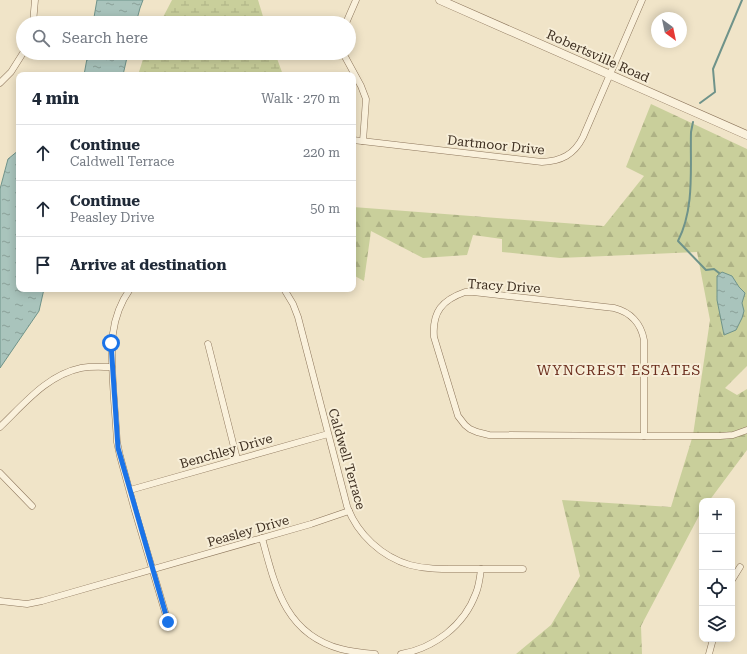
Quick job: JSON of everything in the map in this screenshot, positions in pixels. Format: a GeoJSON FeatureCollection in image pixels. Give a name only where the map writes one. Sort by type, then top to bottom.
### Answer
{"type":"FeatureCollection","features":[{"type":"Feature","properties":{"kind":"street"},"geometry":{"type":"LineString","coordinates":[[33,16],[36,0]]}},
{"type":"Feature","properties":{"kind":"street"},"geometry":{"type":"LineString","coordinates":[[349,16],[356,0]]}},
{"type":"Feature","properties":{"kind":"street","name":"Robertsville Road"},"geometry":{"type":"LineString","coordinates":[[440,0],[747,135]]}},
{"type":"Feature","properties":{"kind":"street","name":"Dartmoor Drive"},"geometry":{"type":"LineString","coordinates":[[356,140],[542,162],[560,159],[570,155],[580,143],[642,0]]}},
{"type":"Feature","properties":{"kind":"street"},"geometry":{"type":"LineString","coordinates":[[0,83],[11,72],[18,60]]}},
{"type":"Feature","properties":{"kind":"street"},"geometry":{"type":"LineString","coordinates":[[347,60],[353,72]]}},
{"type":"Feature","properties":{"kind":"street"},"geometry":{"type":"LineString","coordinates":[[356,77],[366,99],[363,141]]}},
{"type":"Feature","properties":{"kind":"street"},"geometry":{"type":"LineString","coordinates":[[128,292],[122,302],[114,322],[111,343],[118,448],[168,622]]}},
{"type":"Feature","properties":{"kind":"street","name":"Caldwell Terrace"},"geometry":{"type":"LineString","coordinates":[[286,292],[293,304],[298,317],[349,511],[358,527],[371,543],[385,554],[401,562],[420,567],[433,569],[524,569]]}},
{"type":"Feature","properties":{"kind":"street","name":"Tracy Drive"},"geometry":{"type":"LineString","coordinates":[[644,436],[644,340],[639,326],[632,317],[625,312],[614,308],[473,292],[464,292],[453,296],[440,308],[434,324],[434,337],[458,416],[470,429],[477,432],[489,435],[644,436],[720,436],[734,435],[747,430]]}},
{"type":"Feature","properties":{"kind":"street"},"geometry":{"type":"LineString","coordinates":[[208,344],[237,459]]}},
{"type":"Feature","properties":{"kind":"street"},"geometry":{"type":"LineString","coordinates":[[0,427],[34,394],[58,377],[82,368],[95,366],[112,367]]}},
{"type":"Feature","properties":{"kind":"street","name":"Benchley Drive"},"geometry":{"type":"LineString","coordinates":[[130,490],[328,434]]}},
{"type":"Feature","properties":{"kind":"street"},"geometry":{"type":"LineString","coordinates":[[0,473],[32,506]]}},
{"type":"Feature","properties":{"kind":"street","name":"Peasley Drive"},"geometry":{"type":"LineString","coordinates":[[0,602],[27,604],[42,602],[311,524],[349,511]]}},
{"type":"Feature","properties":{"kind":"street"},"geometry":{"type":"LineString","coordinates":[[262,538],[277,591],[283,604],[295,620],[310,634],[332,646],[354,652],[374,654]]}},
{"type":"Feature","properties":{"kind":"street"},"geometry":{"type":"LineString","coordinates":[[735,575],[740,567]]}},
{"type":"Feature","properties":{"kind":"street"},"geometry":{"type":"LineString","coordinates":[[401,654],[418,650],[435,642],[452,630],[470,607],[476,594],[481,569]]}},
{"type":"Feature","properties":{"kind":"street"},"geometry":{"type":"LineString","coordinates":[[709,654],[712,642]]}},
{"type":"Feature","properties":{"kind":"green space"},"geometry":{"type":"Polygon","coordinates":[[[172,0],[258,0],[263,16],[164,16],[172,0]]]}},
{"type":"Feature","properties":{"kind":"green space"},"geometry":{"type":"Polygon","coordinates":[[[143,60],[278,60],[282,72],[139,72],[143,60]]]}},
{"type":"Feature","properties":{"kind":"green space"},"geometry":{"type":"Polygon","coordinates":[[[651,104],[747,149],[747,366],[725,388],[737,395],[747,389],[747,450],[711,498],[699,498],[699,516],[641,626],[642,654],[516,654],[551,625],[580,576],[562,500],[671,507],[693,435],[710,320],[697,252],[560,258],[502,252],[502,239],[473,235],[467,255],[423,258],[371,231],[364,281],[356,277],[356,207],[604,226],[644,176],[626,167],[651,104]]]}},
{"type":"Feature","properties":{"kind":"water"},"geometry":{"type":"Polygon","coordinates":[[[97,0],[143,0],[138,16],[94,16],[97,0]]]}},
{"type":"Feature","properties":{"kind":"water"},"geometry":{"type":"Polygon","coordinates":[[[87,60],[126,60],[124,72],[85,72],[87,60]]]}},
{"type":"Feature","properties":{"kind":"water"},"geometry":{"type":"Polygon","coordinates":[[[16,152],[16,292],[43,292],[39,311],[0,368],[0,189],[8,159],[16,152]]]}},
{"type":"Feature","properties":{"kind":"water"},"geometry":{"type":"Polygon","coordinates":[[[722,272],[732,276],[745,293],[742,303],[744,311],[736,330],[724,335],[717,300],[717,276],[722,272]]]}},
{"type":"Feature","properties":{"kind":"waterway"},"geometry":{"type":"LineString","coordinates":[[700,103],[715,92],[713,69],[742,0]]}},
{"type":"Feature","properties":{"kind":"waterway"},"geometry":{"type":"LineString","coordinates":[[693,122],[691,132],[689,201],[687,215],[678,241],[706,270],[714,269],[719,273]]}},
{"type":"Feature","properties":{"kind":"district","name":"WYNCREST ESTATES"},"geometry":{"type":"Point","coordinates":[619,370]}},
{"type":"Feature","properties":{"kind":"route"},"geometry":{"type":"LineString","coordinates":[[111,343],[118,448],[168,622]]}}]}
